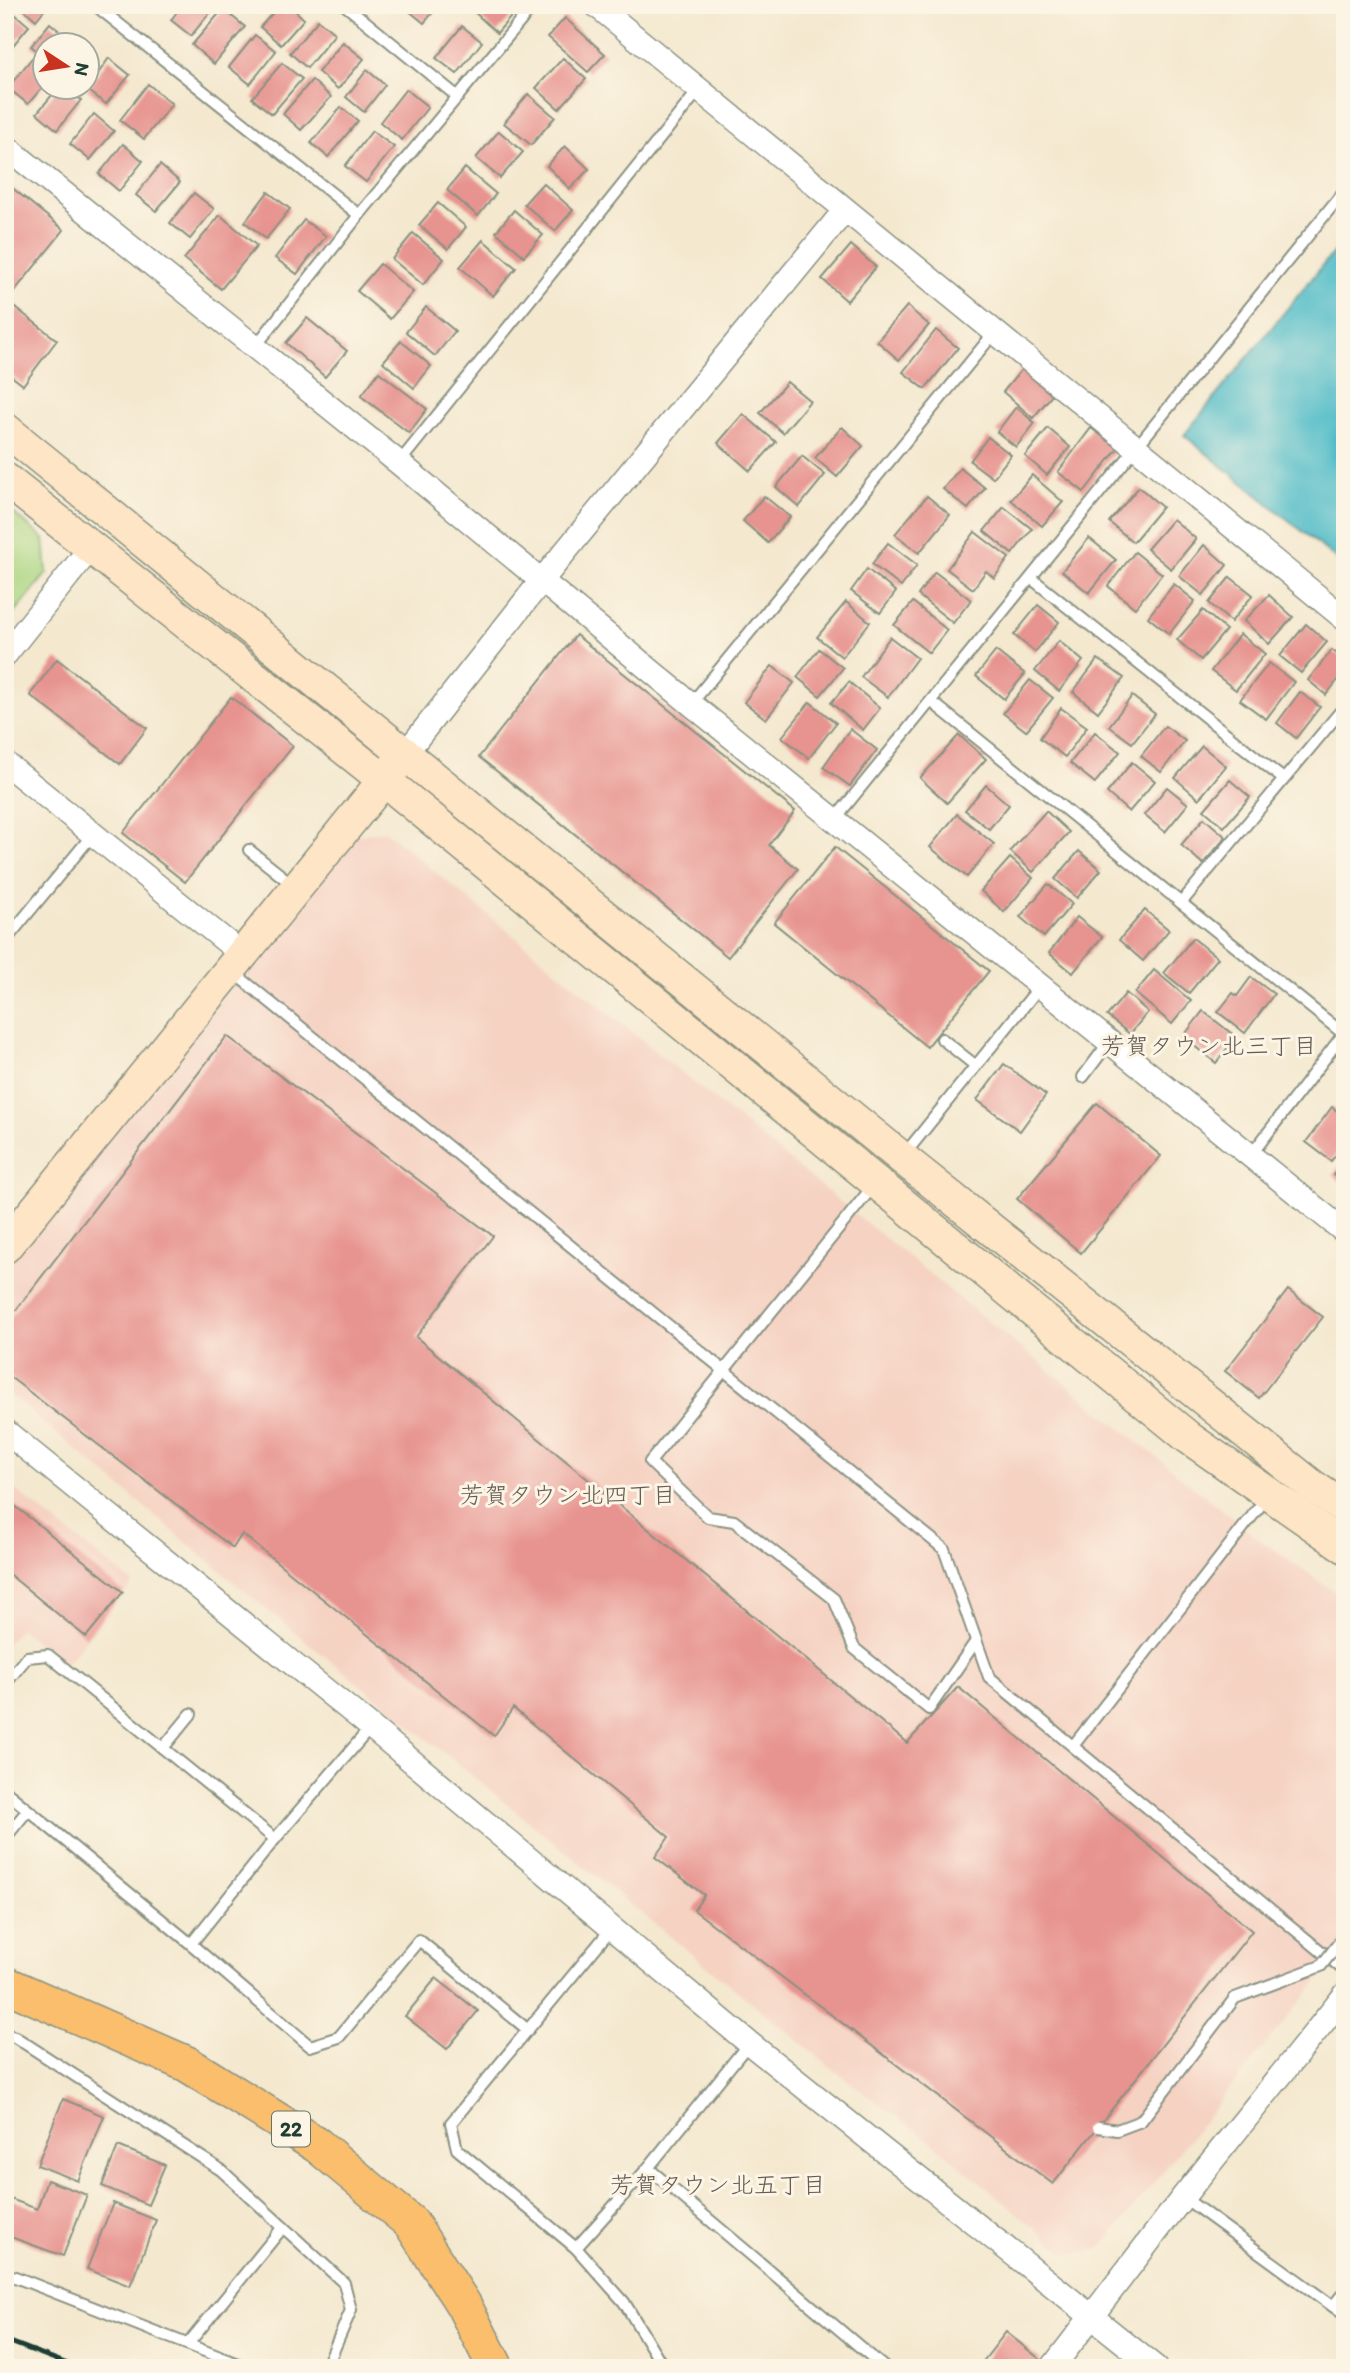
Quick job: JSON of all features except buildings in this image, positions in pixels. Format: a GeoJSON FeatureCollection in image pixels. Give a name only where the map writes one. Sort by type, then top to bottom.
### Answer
{"type":"FeatureCollection","features":[{"type":"Feature","properties":{"kind":"main road","name":"22"},"geometry":{"type":"LineString","coordinates":[[5,1984],[187,2064],[317,2145],[411,2223],[463,2304],[496,2368]]}},
{"type":"Feature","properties":{"kind":"street"},"geometry":{"type":"LineString","coordinates":[[596,5],[1345,619]]}},
{"type":"Feature","properties":{"kind":"street"},"geometry":{"type":"LineString","coordinates":[[5,146],[1345,1232]]}},
{"type":"Feature","properties":{"kind":"street"},"geometry":{"type":"LineString","coordinates":[[5,1247],[237,963],[542,580],[845,210]]}},
{"type":"Feature","properties":{"kind":"street"},"geometry":{"type":"LineString","coordinates":[[5,429],[902,1158],[1311,1485],[1345,1508]]}},
{"type":"Feature","properties":{"kind":"street"},"geometry":{"type":"LineString","coordinates":[[5,479],[384,780],[1189,1438],[1345,1547]]}},
{"type":"Feature","properties":{"kind":"street"},"geometry":{"type":"LineString","coordinates":[[5,655],[92,546]]}},
{"type":"Feature","properties":{"kind":"street"},"geometry":{"type":"LineString","coordinates":[[5,763],[93,834],[237,963]]}},
{"type":"Feature","properties":{"kind":"street"},"geometry":{"type":"LineString","coordinates":[[5,1430],[371,1727],[749,2043],[1156,2368]]}},
{"type":"Feature","properties":{"kind":"street"},"geometry":{"type":"LineString","coordinates":[[1052,2368],[1183,2197],[1345,1995]]}},
{"type":"Feature","properties":{"kind":"lane"},"geometry":{"type":"LineString","coordinates":[[95,5],[359,215]]}},
{"type":"Feature","properties":{"kind":"lane"},"geometry":{"type":"LineString","coordinates":[[345,5],[458,97]]}},
{"type":"Feature","properties":{"kind":"lane"},"geometry":{"type":"LineString","coordinates":[[255,347],[359,215],[534,5]]}},
{"type":"Feature","properties":{"kind":"lane"},"geometry":{"type":"LineString","coordinates":[[399,463],[698,91]]}},
{"type":"Feature","properties":{"kind":"lane"},"geometry":{"type":"LineString","coordinates":[[835,819],[1345,190]]}},
{"type":"Feature","properties":{"kind":"lane"},"geometry":{"type":"LineString","coordinates":[[691,704],[994,333]]}},
{"type":"Feature","properties":{"kind":"lane"},"geometry":{"type":"LineString","coordinates":[[1031,578],[1282,778]]}},
{"type":"Feature","properties":{"kind":"lane"},"geometry":{"type":"LineString","coordinates":[[932,702],[1344,1034],[1251,1154]]}},
{"type":"Feature","properties":{"kind":"lane"},"geometry":{"type":"LineString","coordinates":[[1181,903],[1282,778],[1345,706]]}},
{"type":"Feature","properties":{"kind":"lane"},"geometry":{"type":"LineString","coordinates":[[5,941],[93,834]]}},
{"type":"Feature","properties":{"kind":"lane"},"geometry":{"type":"LineString","coordinates":[[249,850],[297,888]]}},
{"type":"Feature","properties":{"kind":"lane"},"geometry":{"type":"LineString","coordinates":[[237,963],[725,1371],[943,1549],[989,1677],[1345,1971]]}},
{"type":"Feature","properties":{"kind":"lane"},"geometry":{"type":"LineString","coordinates":[[902,1158],[1041,985]]}},
{"type":"Feature","properties":{"kind":"lane"},"geometry":{"type":"LineString","coordinates":[[942,1040],[976,1066]]}},
{"type":"Feature","properties":{"kind":"lane"},"geometry":{"type":"LineString","coordinates":[[1083,1077],[1110,1041]]}},
{"type":"Feature","properties":{"kind":"lane"},"geometry":{"type":"LineString","coordinates":[[876,1182],[650,1462],[708,1517],[734,1521],[834,1599],[854,1648],[929,1709],[976,1641]]}},
{"type":"Feature","properties":{"kind":"lane"},"geometry":{"type":"LineString","coordinates":[[1073,1746],[1269,1494]]}},
{"type":"Feature","properties":{"kind":"lane"},"geometry":{"type":"LineString","coordinates":[[5,1684],[27,1657],[48,1656],[275,1839]]}},
{"type":"Feature","properties":{"kind":"lane"},"geometry":{"type":"LineString","coordinates":[[163,1748],[191,1714]]}},
{"type":"Feature","properties":{"kind":"lane"},"geometry":{"type":"LineString","coordinates":[[191,1944],[275,1839],[371,1727]]}},
{"type":"Feature","properties":{"kind":"lane"},"geometry":{"type":"LineString","coordinates":[[5,1791],[310,2046],[340,2037],[419,1940],[528,2030]]}},
{"type":"Feature","properties":{"kind":"lane"},"geometry":{"type":"LineString","coordinates":[[5,1838],[27,1811]]}},
{"type":"Feature","properties":{"kind":"lane"},"geometry":{"type":"LineString","coordinates":[[611,1929],[451,2123],[457,2149],[576,2248],[624,2302],[664,2368]]}},
{"type":"Feature","properties":{"kind":"lane"},"geometry":{"type":"LineString","coordinates":[[1098,2127],[1117,2130],[1141,2121],[1235,1998],[1321,1966],[1345,1935]]}},
{"type":"Feature","properties":{"kind":"lane"},"geometry":{"type":"LineString","coordinates":[[5,2034],[15,2036],[221,2170],[344,2283],[351,2310],[326,2368]]}},
{"type":"Feature","properties":{"kind":"lane"},"geometry":{"type":"LineString","coordinates":[[576,2248],[648,2168],[749,2043]]}},
{"type":"Feature","properties":{"kind":"lane"},"geometry":{"type":"LineString","coordinates":[[648,2168],[885,2368]]}},
{"type":"Feature","properties":{"kind":"lane"},"geometry":{"type":"LineString","coordinates":[[1183,2197],[1345,2315]]}},
{"type":"Feature","properties":{"kind":"lane"},"geometry":{"type":"LineString","coordinates":[[188,2344],[283,2227]]}},
{"type":"Feature","properties":{"kind":"lane"},"geometry":{"type":"LineString","coordinates":[[5,2273],[248,2368]]}},
{"type":"Feature","properties":{"kind":"lane"},"geometry":{"type":"LineString","coordinates":[[1333,2306],[1345,2291]]}},
{"type":"Feature","properties":{"kind":"shaded area"},"geometry":{"type":"Polygon","coordinates":[[[385,831],[1253,1535],[1345,1599],[1345,1947],[1100,2249],[1066,2254],[936,2145],[847,2080],[247,1593],[5,1390],[5,1262],[353,836],[385,831]]]}},
{"type":"Feature","properties":{"kind":"shaded area"},"geometry":{"type":"Polygon","coordinates":[[[5,1482],[133,1583],[65,1665],[20,1628],[5,1645],[5,1482]]]}},
{"type":"Feature","properties":{"kind":"green space"},"geometry":{"type":"Polygon","coordinates":[[[5,506],[44,539],[47,573],[5,625],[5,506]]]}},
{"type":"Feature","properties":{"kind":"water"},"geometry":{"type":"Polygon","coordinates":[[[1345,238],[1345,566],[1184,435],[1345,238]]]}},
{"type":"Feature","properties":{"kind":"railway"},"geometry":{"type":"LineString","coordinates":[[5,2340],[78,2368]]}},
{"type":"Feature","properties":{"kind":"district","name":"芳賀タウン北三丁目"},"geometry":{"type":"Point","coordinates":[1209,1046]}},
{"type":"Feature","properties":{"kind":"district","name":"芳賀タウン北四丁目"},"geometry":{"type":"Point","coordinates":[568,1495]}},
{"type":"Feature","properties":{"kind":"district","name":"芳賀タウン北五丁目"},"geometry":{"type":"Point","coordinates":[718,2185]}}]}
